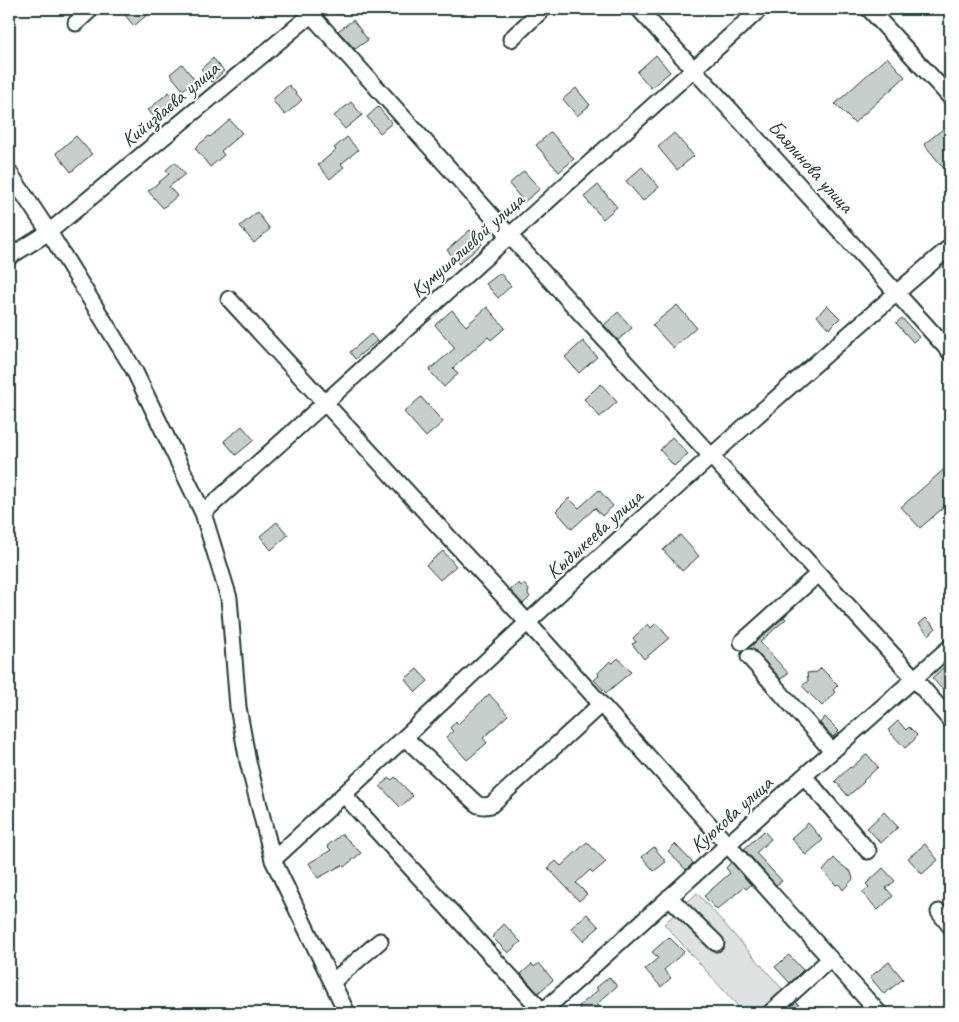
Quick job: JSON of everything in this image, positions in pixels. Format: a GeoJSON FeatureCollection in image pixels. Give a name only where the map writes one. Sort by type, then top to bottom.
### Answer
{"type":"FeatureCollection","features":[{"type":"Feature","properties":{"kind":"street"},"geometry":{"type":"LineString","coordinates":[[76,23],[91,9]]}},
{"type":"Feature","properties":{"kind":"street"},"geometry":{"type":"LineString","coordinates":[[511,39],[543,9]]}},
{"type":"Feature","properties":{"kind":"street","name":"Баялинова улица"},"geometry":{"type":"LineString","coordinates":[[640,9],[950,352]]}},
{"type":"Feature","properties":{"kind":"street","name":"Кумушалиевой улица"},"geometry":{"type":"LineString","coordinates":[[203,513],[760,9]]}},
{"type":"Feature","properties":{"kind":"street"},"geometry":{"type":"LineString","coordinates":[[869,9],[950,97]]}},
{"type":"Feature","properties":{"kind":"street"},"geometry":{"type":"LineString","coordinates":[[312,11],[509,235],[914,678],[950,720]]}},
{"type":"Feature","properties":{"kind":"street","name":"Кийизбаева улица"},"geometry":{"type":"LineString","coordinates":[[9,257],[49,232],[312,11]]}},
{"type":"Feature","properties":{"kind":"street"},"geometry":{"type":"LineString","coordinates":[[9,172],[49,232],[134,370],[203,513],[229,598],[238,706],[248,762],[273,860],[347,1013]]}},
{"type":"Feature","properties":{"kind":"street","name":"Кыдыкеева улица"},"geometry":{"type":"LineString","coordinates":[[273,860],[528,622],[711,457],[950,247]]}},
{"type":"Feature","properties":{"kind":"street"},"geometry":{"type":"LineString","coordinates":[[229,299],[528,622],[879,1013]]}},
{"type":"Feature","properties":{"kind":"street"},"geometry":{"type":"LineString","coordinates":[[742,642],[818,574]]}},
{"type":"Feature","properties":{"kind":"street","name":"Куюкова улица"},"geometry":{"type":"LineString","coordinates":[[542,1013],[669,897],[950,647]]}},
{"type":"Feature","properties":{"kind":"street"},"geometry":{"type":"LineString","coordinates":[[749,656],[832,751]]}},
{"type":"Feature","properties":{"kind":"street"},"geometry":{"type":"LineString","coordinates":[[405,738],[478,805],[491,805],[601,704]]}},
{"type":"Feature","properties":{"kind":"street"},"geometry":{"type":"LineString","coordinates":[[804,776],[868,851]]}},
{"type":"Feature","properties":{"kind":"street"},"geometry":{"type":"LineString","coordinates":[[344,795],[542,1013]]}},
{"type":"Feature","properties":{"kind":"street"},"geometry":{"type":"LineString","coordinates":[[669,897],[716,943]]}},
{"type":"Feature","properties":{"kind":"street"},"geometry":{"type":"LineString","coordinates":[[939,912],[950,926]]}},
{"type":"Feature","properties":{"kind":"street"},"geometry":{"type":"LineString","coordinates":[[332,982],[380,941]]}},
{"type":"Feature","properties":{"kind":"street"},"geometry":{"type":"LineString","coordinates":[[770,1013],[830,960]]}},
{"type":"Feature","properties":{"kind":"shaded area"},"geometry":{"type":"Polygon","coordinates":[[[697,893],[786,993],[762,1013],[744,1013],[664,924],[697,893]]]}},
{"type":"Feature","properties":{"kind":"building"},"geometry":{"type":"Polygon","coordinates":[[[120,9],[154,9],[134,26],[120,9]]]}},
{"type":"Feature","properties":{"kind":"building"},"geometry":{"type":"Polygon","coordinates":[[[353,20],[368,40],[355,49],[338,31],[353,20]]]}},
{"type":"Feature","properties":{"kind":"building"},"geometry":{"type":"Polygon","coordinates":[[[656,55],[670,72],[651,88],[637,72],[656,55]]]}},
{"type":"Feature","properties":{"kind":"building"},"geometry":{"type":"Polygon","coordinates":[[[887,57],[905,77],[854,123],[835,104],[887,57]]]}},
{"type":"Feature","properties":{"kind":"building"},"geometry":{"type":"Polygon","coordinates":[[[213,58],[224,71],[212,82],[201,69],[213,58]]]}},
{"type":"Feature","properties":{"kind":"building"},"geometry":{"type":"Polygon","coordinates":[[[182,64],[195,80],[183,90],[170,74],[182,64]]]}},
{"type":"Feature","properties":{"kind":"building"},"geometry":{"type":"Polygon","coordinates":[[[289,85],[302,100],[285,115],[272,100],[289,85]]]}},
{"type":"Feature","properties":{"kind":"building"},"geometry":{"type":"Polygon","coordinates":[[[576,88],[590,105],[577,116],[563,99],[576,88]]]}},
{"type":"Feature","properties":{"kind":"building"},"geometry":{"type":"Polygon","coordinates":[[[169,92],[180,105],[159,123],[148,110],[169,92]]]}},
{"type":"Feature","properties":{"kind":"building"},"geometry":{"type":"Polygon","coordinates":[[[351,102],[362,115],[345,129],[334,116],[351,102]]]}},
{"type":"Feature","properties":{"kind":"building"},"geometry":{"type":"Polygon","coordinates":[[[378,107],[392,123],[380,133],[367,117],[378,107]]]}},
{"type":"Feature","properties":{"kind":"building"},"geometry":{"type":"Polygon","coordinates":[[[230,120],[242,133],[221,151],[224,155],[210,167],[195,148],[230,120]]]}},
{"type":"Feature","properties":{"kind":"building"},"geometry":{"type":"Polygon","coordinates":[[[943,129],[950,138],[950,176],[924,144],[943,129]]]}},
{"type":"Feature","properties":{"kind":"building"},"geometry":{"type":"Polygon","coordinates":[[[551,132],[574,159],[559,172],[536,145],[551,132]]]}},
{"type":"Feature","properties":{"kind":"building"},"geometry":{"type":"Polygon","coordinates":[[[674,133],[694,156],[677,170],[658,147],[674,133]]]}},
{"type":"Feature","properties":{"kind":"building"},"geometry":{"type":"Polygon","coordinates":[[[76,136],[92,154],[71,172],[56,153],[76,136]]]}},
{"type":"Feature","properties":{"kind":"building"},"geometry":{"type":"Polygon","coordinates":[[[347,137],[358,150],[341,164],[344,167],[330,179],[318,165],[336,150],[334,148],[347,137]]]}},
{"type":"Feature","properties":{"kind":"building"},"geometry":{"type":"Polygon","coordinates":[[[175,162],[185,174],[169,187],[177,196],[163,208],[148,191],[169,174],[166,170],[175,162]]]}},
{"type":"Feature","properties":{"kind":"building"},"geometry":{"type":"Polygon","coordinates":[[[642,167],[659,187],[643,201],[626,181],[642,167]]]}},
{"type":"Feature","properties":{"kind":"building"},"geometry":{"type":"Polygon","coordinates":[[[524,171],[540,189],[524,202],[509,184],[524,171]]]}},
{"type":"Feature","properties":{"kind":"building"},"geometry":{"type":"Polygon","coordinates":[[[598,185],[617,207],[603,219],[584,197],[598,185]]]}},
{"type":"Feature","properties":{"kind":"building"},"geometry":{"type":"Polygon","coordinates":[[[257,212],[270,229],[254,243],[240,226],[257,212]]]}},
{"type":"Feature","properties":{"kind":"building"},"geometry":{"type":"Polygon","coordinates":[[[470,230],[482,244],[459,264],[447,250],[470,230]]]}},
{"type":"Feature","properties":{"kind":"building"},"geometry":{"type":"Polygon","coordinates":[[[500,273],[511,286],[498,298],[486,284],[500,273]]]}},
{"type":"Feature","properties":{"kind":"building"},"geometry":{"type":"Polygon","coordinates":[[[677,305],[696,327],[673,348],[652,325],[677,305]]]}},
{"type":"Feature","properties":{"kind":"building"},"geometry":{"type":"Polygon","coordinates":[[[827,305],[840,318],[829,329],[817,316],[827,305]]]}},
{"type":"Feature","properties":{"kind":"building"},"geometry":{"type":"Polygon","coordinates":[[[487,307],[505,328],[491,340],[488,337],[453,368],[458,374],[444,387],[429,370],[455,348],[435,325],[452,310],[466,326],[487,307]]]}},
{"type":"Feature","properties":{"kind":"building"},"geometry":{"type":"Polygon","coordinates":[[[618,312],[632,328],[618,340],[604,325],[618,312]]]}},
{"type":"Feature","properties":{"kind":"building"},"geometry":{"type":"Polygon","coordinates":[[[902,318],[919,337],[913,342],[896,323],[902,318]]]}},
{"type":"Feature","properties":{"kind":"building"},"geometry":{"type":"Polygon","coordinates":[[[371,334],[377,341],[355,359],[350,352],[371,334]]]}},
{"type":"Feature","properties":{"kind":"building"},"geometry":{"type":"Polygon","coordinates":[[[583,341],[597,357],[579,373],[565,357],[583,341]]]}},
{"type":"Feature","properties":{"kind":"building"},"geometry":{"type":"Polygon","coordinates":[[[601,384],[617,402],[600,417],[584,399],[601,384]]]}},
{"type":"Feature","properties":{"kind":"building"},"geometry":{"type":"Polygon","coordinates":[[[421,397],[443,422],[426,437],[404,412],[421,397]]]}},
{"type":"Feature","properties":{"kind":"building"},"geometry":{"type":"Polygon","coordinates":[[[242,426],[254,440],[236,455],[224,441],[242,426]]]}},
{"type":"Feature","properties":{"kind":"building"},"geometry":{"type":"Polygon","coordinates":[[[672,437],[688,454],[674,466],[660,450],[672,437]]]}},
{"type":"Feature","properties":{"kind":"building"},"geometry":{"type":"Polygon","coordinates":[[[950,464],[950,502],[920,528],[901,507],[950,464]]]}},
{"type":"Feature","properties":{"kind":"building"},"geometry":{"type":"Polygon","coordinates":[[[599,490],[613,506],[602,516],[595,508],[572,529],[556,511],[569,498],[579,508],[599,490]]]}},
{"type":"Feature","properties":{"kind":"building"},"geometry":{"type":"Polygon","coordinates":[[[277,522],[288,535],[271,550],[260,536],[277,522]]]}},
{"type":"Feature","properties":{"kind":"building"},"geometry":{"type":"Polygon","coordinates":[[[680,535],[699,556],[682,571],[663,550],[680,535]]]}},
{"type":"Feature","properties":{"kind":"building"},"geometry":{"type":"Polygon","coordinates":[[[443,551],[456,566],[440,580],[426,565],[443,551]]]}},
{"type":"Feature","properties":{"kind":"building"},"geometry":{"type":"Polygon","coordinates":[[[519,583],[521,586],[524,584],[529,590],[528,594],[530,597],[523,604],[510,590],[519,583]]]}},
{"type":"Feature","properties":{"kind":"building"},"geometry":{"type":"Polygon","coordinates":[[[784,617],[786,619],[760,642],[788,673],[781,679],[751,646],[784,617]]]}},
{"type":"Feature","properties":{"kind":"building"},"geometry":{"type":"Polygon","coordinates":[[[926,618],[936,628],[929,635],[919,624],[926,618]]]}},
{"type":"Feature","properties":{"kind":"building"},"geometry":{"type":"Polygon","coordinates":[[[656,623],[669,638],[644,659],[632,644],[636,642],[633,638],[648,624],[651,628],[656,623]]]}},
{"type":"Feature","properties":{"kind":"building"},"geometry":{"type":"Polygon","coordinates":[[[618,658],[631,672],[606,693],[594,680],[610,661],[613,663],[618,658]]]}},
{"type":"Feature","properties":{"kind":"building"},"geometry":{"type":"Polygon","coordinates":[[[821,668],[838,685],[833,690],[835,692],[822,706],[802,686],[808,681],[807,673],[817,672],[821,668]]]}},
{"type":"Feature","properties":{"kind":"building"},"geometry":{"type":"Polygon","coordinates":[[[943,668],[950,676],[950,682],[942,689],[932,678],[943,668]]]}},
{"type":"Feature","properties":{"kind":"building"},"geometry":{"type":"Polygon","coordinates":[[[417,669],[428,681],[416,692],[405,679],[417,669]]]}},
{"type":"Feature","properties":{"kind":"building"},"geometry":{"type":"Polygon","coordinates":[[[489,694],[508,715],[483,738],[487,743],[467,760],[446,737],[453,731],[450,728],[456,721],[458,724],[489,694]]]}},
{"type":"Feature","properties":{"kind":"building"},"geometry":{"type":"Polygon","coordinates":[[[825,717],[839,731],[833,737],[820,723],[825,717]]]}},
{"type":"Feature","properties":{"kind":"building"},"geometry":{"type":"Polygon","coordinates":[[[898,721],[906,730],[909,727],[917,735],[905,748],[888,730],[898,721]]]}},
{"type":"Feature","properties":{"kind":"building"},"geometry":{"type":"Polygon","coordinates":[[[867,754],[878,767],[848,796],[835,781],[867,754]]]}},
{"type":"Feature","properties":{"kind":"building"},"geometry":{"type":"Polygon","coordinates":[[[395,777],[413,796],[400,807],[380,786],[389,778],[392,780],[395,777]]]}},
{"type":"Feature","properties":{"kind":"building"},"geometry":{"type":"Polygon","coordinates":[[[884,812],[898,827],[881,843],[867,828],[884,812]]]}},
{"type":"Feature","properties":{"kind":"building"},"geometry":{"type":"Polygon","coordinates":[[[808,823],[823,840],[806,855],[791,838],[808,823]]]}},
{"type":"Feature","properties":{"kind":"building"},"geometry":{"type":"Polygon","coordinates":[[[764,831],[771,839],[756,853],[782,881],[776,885],[744,849],[764,831]]]}},
{"type":"Feature","properties":{"kind":"building"},"geometry":{"type":"Polygon","coordinates":[[[342,834],[361,853],[344,867],[342,865],[318,878],[309,863],[331,850],[327,846],[342,834]]]}},
{"type":"Feature","properties":{"kind":"building"},"geometry":{"type":"Polygon","coordinates":[[[587,842],[606,862],[593,873],[590,870],[576,883],[587,894],[579,901],[548,868],[556,861],[561,866],[587,842]]]}},
{"type":"Feature","properties":{"kind":"building"},"geometry":{"type":"Polygon","coordinates":[[[675,844],[693,863],[686,870],[668,851],[675,844]]]}},
{"type":"Feature","properties":{"kind":"building"},"geometry":{"type":"Polygon","coordinates":[[[925,844],[938,860],[922,874],[908,858],[925,844]]]}},
{"type":"Feature","properties":{"kind":"building"},"geometry":{"type":"Polygon","coordinates":[[[654,847],[666,862],[654,871],[642,857],[654,847]]]}},
{"type":"Feature","properties":{"kind":"building"},"geometry":{"type":"Polygon","coordinates":[[[834,858],[851,872],[853,879],[843,890],[839,884],[836,885],[823,871],[834,858]]]}},
{"type":"Feature","properties":{"kind":"building"},"geometry":{"type":"Polygon","coordinates":[[[731,862],[751,885],[746,889],[744,887],[717,910],[704,896],[730,873],[726,868],[731,862]]]}},
{"type":"Feature","properties":{"kind":"building"},"geometry":{"type":"Polygon","coordinates":[[[883,868],[895,881],[886,888],[893,896],[878,910],[862,893],[869,887],[866,884],[883,868]]]}},
{"type":"Feature","properties":{"kind":"building"},"geometry":{"type":"Polygon","coordinates":[[[587,914],[599,927],[583,941],[571,928],[587,914]]]}},
{"type":"Feature","properties":{"kind":"building"},"geometry":{"type":"Polygon","coordinates":[[[504,924],[521,942],[508,953],[492,937],[504,924]]]}},
{"type":"Feature","properties":{"kind":"building"},"geometry":{"type":"Polygon","coordinates":[[[669,937],[684,952],[664,970],[671,978],[661,987],[645,969],[658,958],[652,952],[669,937]]]}},
{"type":"Feature","properties":{"kind":"building"},"geometry":{"type":"Polygon","coordinates":[[[789,955],[803,970],[790,983],[775,967],[789,955]]]}},
{"type":"Feature","properties":{"kind":"building"},"geometry":{"type":"Polygon","coordinates":[[[889,962],[903,979],[884,994],[870,977],[889,962]]]}},
{"type":"Feature","properties":{"kind":"building"},"geometry":{"type":"Polygon","coordinates":[[[539,963],[553,980],[538,993],[521,974],[532,964],[534,967],[539,963]]]}},
{"type":"Feature","properties":{"kind":"building"},"geometry":{"type":"Polygon","coordinates":[[[609,977],[617,986],[597,1004],[606,1013],[584,1013],[578,1007],[598,990],[596,988],[609,977]]]}},
{"type":"Feature","properties":{"kind":"building"},"geometry":{"type":"Polygon","coordinates":[[[796,1002],[806,1013],[791,1013],[788,1009],[796,1002]]]}}]}
